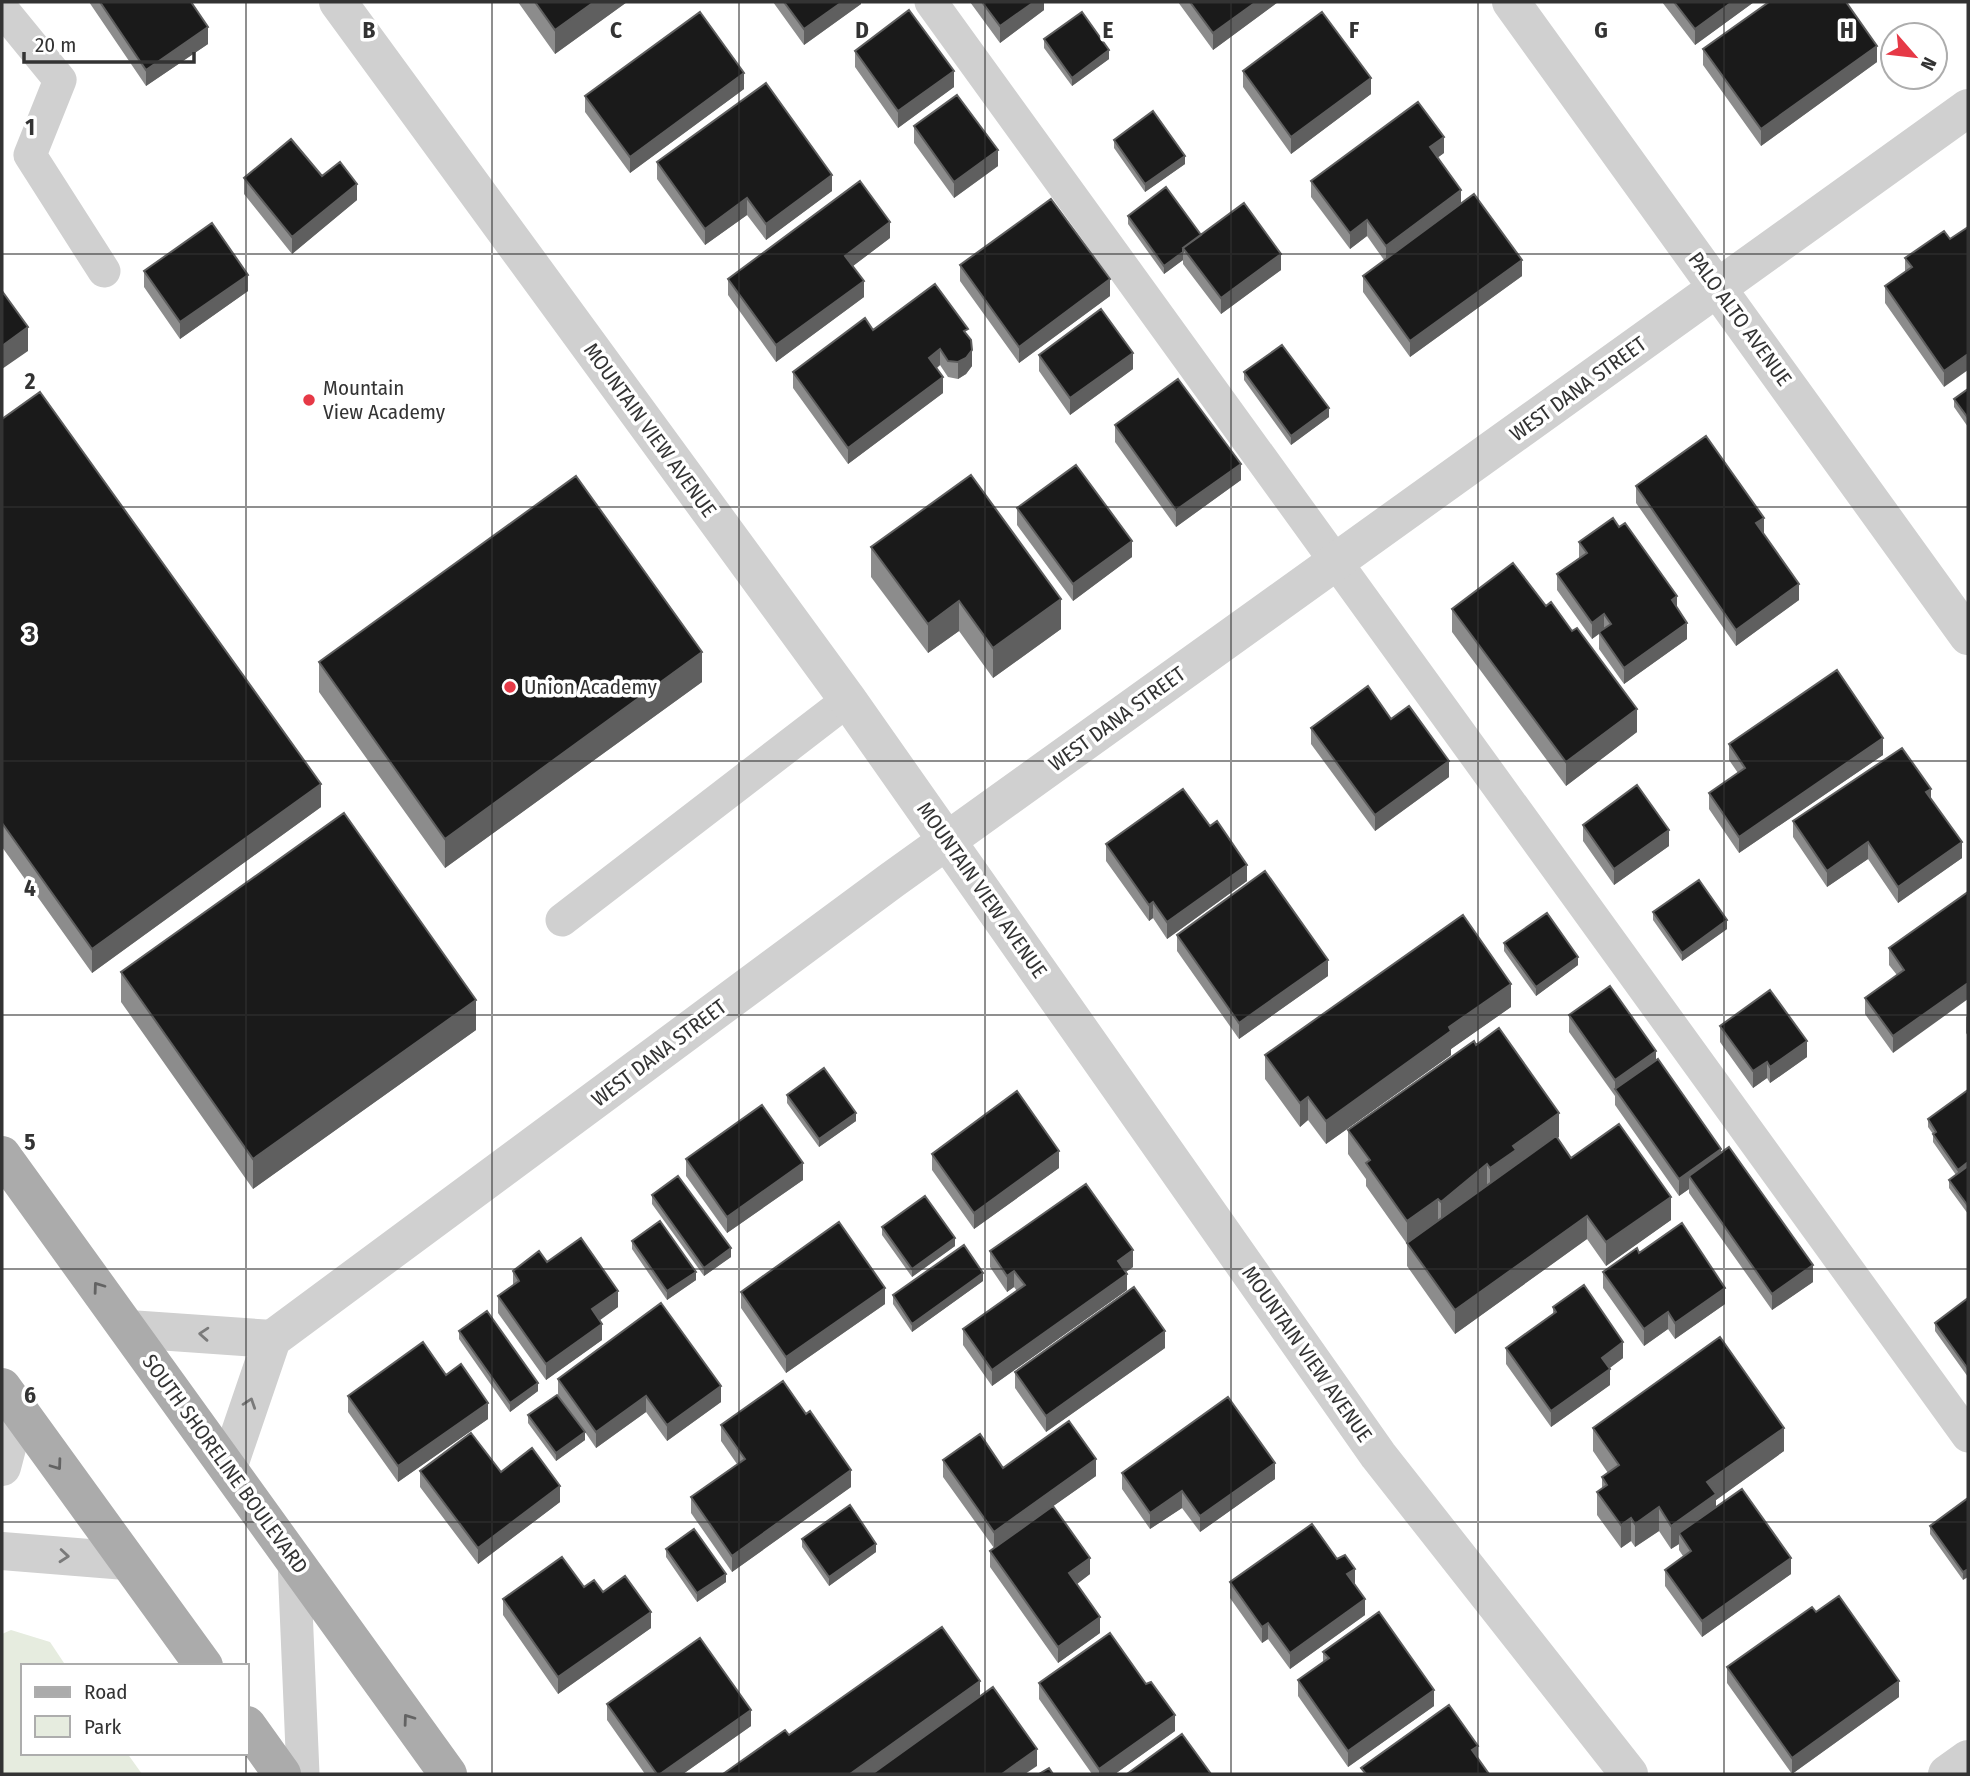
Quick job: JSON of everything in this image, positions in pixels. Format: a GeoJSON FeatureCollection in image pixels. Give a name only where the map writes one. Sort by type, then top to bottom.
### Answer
{"type":"FeatureCollection","features":[{"type":"Feature","properties":{"kind":"main road","name":"SOUTH SHORELINE BOULEVARD"},"geometry":{"type":"LineString","coordinates":[[2,1155],[448,1774]]}},
{"type":"Feature","properties":{"kind":"main road"},"geometry":{"type":"LineString","coordinates":[[10,1398],[126,1562],[202,1664]]}},
{"type":"Feature","properties":{"kind":"main road"},"geometry":{"type":"LineString","coordinates":[[248,1726],[282,1774]]}},
{"type":"Feature","properties":{"kind":"street","name":"MOUNTAIN VIEW AVENUE"},"geometry":{"type":"LineString","coordinates":[[338,2],[848,700],[1378,1455],[1629,1774]]}},
{"type":"Feature","properties":{"kind":"street","name":"PALO ALTO AVENUE"},"geometry":{"type":"LineString","coordinates":[[1511,2],[1968,636]]}},
{"type":"Feature","properties":{"kind":"street","name":"WEST DANA STREET"},"geometry":{"type":"LineString","coordinates":[[272,1339],[947,841],[1968,108]]}},
{"type":"Feature","properties":{"kind":"street"},"geometry":{"type":"LineString","coordinates":[[129,1329],[272,1339],[228,1468]]}},
{"type":"Feature","properties":{"kind":"street"},"geometry":{"type":"LineString","coordinates":[[2,1468],[10,1398]]}},
{"type":"Feature","properties":{"kind":"street"},"geometry":{"type":"LineString","coordinates":[[2,1551],[126,1562]]}},
{"type":"Feature","properties":{"kind":"street"},"geometry":{"type":"LineString","coordinates":[[1947,1774],[1968,1759]]}},
{"type":"Feature","properties":{"kind":"lane"},"geometry":{"type":"LineString","coordinates":[[930,2],[1968,1436]]}},
{"type":"Feature","properties":{"kind":"lane"},"geometry":{"type":"LineString","coordinates":[[2,9],[60,80],[30,155],[104,271]]}},
{"type":"Feature","properties":{"kind":"lane"},"geometry":{"type":"LineString","coordinates":[[562,920],[848,700]]}},
{"type":"Feature","properties":{"kind":"lane"},"geometry":{"type":"LineString","coordinates":[[295,1561],[303,1774]]}},
{"type":"Feature","properties":{"kind":"green space"},"geometry":{"type":"Polygon","coordinates":[[[11,1630],[50,1642],[65,1664],[21,1664],[21,1755],[128,1755],[142,1774],[2,1774],[2,1634],[11,1630]]]}},
{"type":"Feature","properties":{"kind":"building"},"geometry":{"type":"Polygon","coordinates":[[[100,2],[191,2],[208,27],[146,70],[100,2]]]}},
{"type":"Feature","properties":{"kind":"building"},"geometry":{"type":"Polygon","coordinates":[[[535,2],[594,2],[555,30],[535,2]]]}},
{"type":"Feature","properties":{"kind":"building"},"geometry":{"type":"Polygon","coordinates":[[[784,2],[842,2],[804,29],[784,2]]]}},
{"type":"Feature","properties":{"kind":"building"},"geometry":{"type":"Polygon","coordinates":[[[982,2],[1034,2],[1000,26],[982,2]]]}},
{"type":"Feature","properties":{"kind":"building"},"geometry":{"type":"Polygon","coordinates":[[[1190,2],[1256,2],[1213,33],[1190,2]]]}},
{"type":"Feature","properties":{"kind":"building"},"geometry":{"type":"Polygon","coordinates":[[[1674,2],[1732,2],[1695,29],[1674,2]]]}},
{"type":"Feature","properties":{"kind":"building"},"geometry":{"type":"Polygon","coordinates":[[[1769,2],[1846,2],[1877,46],[1761,129],[1703,49],[1769,2]]]}},
{"type":"Feature","properties":{"kind":"building"},"geometry":{"type":"Polygon","coordinates":[[[909,10],[954,71],[898,111],[855,51],[909,10]]]}},
{"type":"Feature","properties":{"kind":"building"},"geometry":{"type":"Polygon","coordinates":[[[700,12],[744,73],[630,157],[585,96],[700,12]]]}},
{"type":"Feature","properties":{"kind":"building"},"geometry":{"type":"Polygon","coordinates":[[[1082,12],[1109,50],[1072,78],[1044,39],[1082,12]]]}},
{"type":"Feature","properties":{"kind":"building"},"geometry":{"type":"Polygon","coordinates":[[[1322,12],[1371,78],[1291,137],[1243,71],[1322,12]]]}},
{"type":"Feature","properties":{"kind":"building"},"geometry":{"type":"Polygon","coordinates":[[[766,83],[832,175],[766,224],[747,198],[705,229],[657,162],[766,83]]]}},
{"type":"Feature","properties":{"kind":"building"},"geometry":{"type":"Polygon","coordinates":[[[957,95],[998,150],[954,182],[914,126],[957,95]]]}},
{"type":"Feature","properties":{"kind":"building"},"geometry":{"type":"Polygon","coordinates":[[[1418,102],[1444,137],[1430,147],[1461,190],[1386,246],[1367,220],[1350,233],[1311,181],[1418,102]]]}},
{"type":"Feature","properties":{"kind":"building"},"geometry":{"type":"Polygon","coordinates":[[[1153,111],[1185,156],[1145,184],[1114,140],[1153,111]]]}},
{"type":"Feature","properties":{"kind":"building"},"geometry":{"type":"Polygon","coordinates":[[[291,139],[322,176],[340,162],[357,184],[292,237],[244,178],[291,139]]]}},
{"type":"Feature","properties":{"kind":"building"},"geometry":{"type":"Polygon","coordinates":[[[860,181],[890,222],[845,256],[864,281],[776,345],[728,279],[860,181]]]}},
{"type":"Feature","properties":{"kind":"building"},"geometry":{"type":"Polygon","coordinates":[[[1166,187],[1201,235],[1164,266],[1128,216],[1166,187]]]}},
{"type":"Feature","properties":{"kind":"building"},"geometry":{"type":"Polygon","coordinates":[[[1474,194],[1522,260],[1410,341],[1363,276],[1474,194]]]}},
{"type":"Feature","properties":{"kind":"building"},"geometry":{"type":"Polygon","coordinates":[[[1051,199],[1110,279],[1019,347],[960,265],[1051,199]]]}},
{"type":"Feature","properties":{"kind":"building"},"geometry":{"type":"Polygon","coordinates":[[[1244,203],[1281,254],[1221,298],[1183,248],[1244,203]]]}},
{"type":"Feature","properties":{"kind":"building"},"geometry":{"type":"Polygon","coordinates":[[[212,223],[248,275],[180,322],[144,271],[212,223]]]}},
{"type":"Feature","properties":{"kind":"building"},"geometry":{"type":"Polygon","coordinates":[[[1968,227],[1968,354],[1944,371],[1885,286],[1912,267],[1905,258],[1944,231],[1950,239],[1968,227]]]}},
{"type":"Feature","properties":{"kind":"building"},"geometry":{"type":"Polygon","coordinates":[[[935,284],[968,329],[964,331],[971,340],[972,350],[966,358],[958,362],[948,361],[940,349],[929,358],[943,377],[848,448],[793,372],[865,318],[873,330],[935,284]]]}},
{"type":"Feature","properties":{"kind":"building"},"geometry":{"type":"Polygon","coordinates":[[[2,291],[28,327],[2,346],[2,291]]]}},
{"type":"Feature","properties":{"kind":"building"},"geometry":{"type":"Polygon","coordinates":[[[1101,309],[1133,353],[1070,398],[1039,355],[1101,309]]]}},
{"type":"Feature","properties":{"kind":"building"},"geometry":{"type":"Polygon","coordinates":[[[1282,345],[1329,408],[1291,436],[1244,372],[1282,345]]]}},
{"type":"Feature","properties":{"kind":"building"},"geometry":{"type":"Polygon","coordinates":[[[1178,379],[1241,464],[1176,510],[1115,425],[1178,379]]]}},
{"type":"Feature","properties":{"kind":"building"},"geometry":{"type":"Polygon","coordinates":[[[1968,389],[1968,418],[1954,399],[1968,389]]]}},
{"type":"Feature","properties":{"kind":"building"},"geometry":{"type":"Polygon","coordinates":[[[40,392],[321,784],[92,949],[2,823],[2,419],[40,392]]]}},
{"type":"Feature","properties":{"kind":"building"},"geometry":{"type":"Polygon","coordinates":[[[1706,436],[1764,518],[1756,523],[1799,584],[1736,630],[1636,486],[1706,436]]]}},
{"type":"Feature","properties":{"kind":"building"},"geometry":{"type":"Polygon","coordinates":[[[1076,465],[1132,541],[1073,584],[1017,508],[1076,465]]]}},
{"type":"Feature","properties":{"kind":"building"},"geometry":{"type":"Polygon","coordinates":[[[971,475],[1061,599],[993,648],[959,601],[928,624],[871,547],[971,475]]]}},
{"type":"Feature","properties":{"kind":"building","name":"Union Academy"},"geometry":{"type":"Polygon","coordinates":[[[576,476],[702,652],[445,839],[319,662],[576,476]]]}},
{"type":"Feature","properties":{"kind":"building"},"geometry":{"type":"Polygon","coordinates":[[[1613,518],[1619,527],[1625,523],[1677,596],[1672,600],[1687,623],[1624,668],[1599,632],[1611,624],[1604,614],[1592,623],[1557,574],[1587,553],[1579,542],[1613,518]]]}},
{"type":"Feature","properties":{"kind":"building"},"geometry":{"type":"Polygon","coordinates":[[[1513,563],[1546,606],[1551,602],[1572,631],[1577,628],[1637,709],[1566,762],[1452,609],[1513,563]]]}},
{"type":"Feature","properties":{"kind":"building"},"geometry":{"type":"Polygon","coordinates":[[[1837,670],[1883,738],[1739,837],[1709,793],[1745,768],[1729,744],[1837,670]]]}},
{"type":"Feature","properties":{"kind":"building"},"geometry":{"type":"Polygon","coordinates":[[[1368,686],[1391,719],[1409,706],[1449,761],[1375,815],[1311,728],[1368,686]]]}},
{"type":"Feature","properties":{"kind":"building"},"geometry":{"type":"Polygon","coordinates":[[[1902,748],[1931,789],[1926,792],[1962,842],[1898,887],[1868,842],[1827,871],[1793,821],[1902,748]]]}},
{"type":"Feature","properties":{"kind":"building"},"geometry":{"type":"Polygon","coordinates":[[[1637,785],[1669,830],[1614,869],[1583,825],[1637,785]]]}},
{"type":"Feature","properties":{"kind":"building"},"geometry":{"type":"Polygon","coordinates":[[[1183,789],[1210,826],[1217,821],[1247,865],[1167,922],[1153,902],[1149,905],[1106,844],[1183,789]]]}},
{"type":"Feature","properties":{"kind":"building"},"geometry":{"type":"Polygon","coordinates":[[[344,813],[476,1000],[253,1159],[121,972],[344,813]]]}},
{"type":"Feature","properties":{"kind":"building"},"geometry":{"type":"Polygon","coordinates":[[[1265,871],[1328,960],[1239,1023],[1177,935],[1265,871]]]}},
{"type":"Feature","properties":{"kind":"building"},"geometry":{"type":"Polygon","coordinates":[[[1699,880],[1727,920],[1682,953],[1653,912],[1699,880]]]}},
{"type":"Feature","properties":{"kind":"building"},"geometry":{"type":"Polygon","coordinates":[[[1968,892],[1968,983],[1893,1036],[1865,998],[1904,970],[1889,948],[1968,892]]]}},
{"type":"Feature","properties":{"kind":"building"},"geometry":{"type":"Polygon","coordinates":[[[1547,913],[1578,957],[1536,987],[1504,943],[1547,913]]]}},
{"type":"Feature","properties":{"kind":"building"},"geometry":{"type":"Polygon","coordinates":[[[1463,915],[1511,984],[1449,1027],[1451,1031],[1326,1121],[1308,1097],[1300,1103],[1265,1055],[1463,915]]]}},
{"type":"Feature","properties":{"kind":"building"},"geometry":{"type":"Polygon","coordinates":[[[1610,986],[1656,1051],[1615,1080],[1569,1015],[1610,986]]]}},
{"type":"Feature","properties":{"kind":"building"},"geometry":{"type":"Polygon","coordinates":[[[1770,990],[1807,1041],[1770,1067],[1767,1062],[1753,1071],[1720,1026],[1770,990]]]}},
{"type":"Feature","properties":{"kind":"building"},"geometry":{"type":"Polygon","coordinates":[[[1499,1028],[1559,1113],[1513,1146],[1516,1150],[1490,1168],[1487,1164],[1441,1202],[1438,1199],[1407,1221],[1366,1163],[1370,1160],[1348,1130],[1474,1041],[1476,1045],[1499,1028]]]}},
{"type":"Feature","properties":{"kind":"building"},"geometry":{"type":"Polygon","coordinates":[[[1658,1059],[1721,1149],[1679,1179],[1615,1089],[1658,1059]]]}},
{"type":"Feature","properties":{"kind":"building"},"geometry":{"type":"Polygon","coordinates":[[[824,1068],[856,1113],[819,1139],[787,1095],[824,1068]]]}},
{"type":"Feature","properties":{"kind":"building"},"geometry":{"type":"Polygon","coordinates":[[[1968,1090],[1968,1162],[1958,1170],[1933,1134],[1936,1132],[1928,1119],[1968,1090]]]}},
{"type":"Feature","properties":{"kind":"building"},"geometry":{"type":"Polygon","coordinates":[[[1017,1091],[1059,1151],[974,1213],[932,1154],[1017,1091]]]}},
{"type":"Feature","properties":{"kind":"building"},"geometry":{"type":"Polygon","coordinates":[[[762,1105],[803,1163],[727,1217],[686,1159],[762,1105]]]}},
{"type":"Feature","properties":{"kind":"building"},"geometry":{"type":"Polygon","coordinates":[[[1619,1124],[1671,1197],[1606,1242],[1587,1216],[1455,1310],[1407,1243],[1556,1136],[1571,1158],[1619,1124]]]}},
{"type":"Feature","properties":{"kind":"building"},"geometry":{"type":"Polygon","coordinates":[[[1729,1147],[1813,1265],[1772,1294],[1689,1176],[1729,1147]]]}},
{"type":"Feature","properties":{"kind":"building"},"geometry":{"type":"Polygon","coordinates":[[[1968,1166],[1968,1206],[1949,1180],[1968,1166]]]}},
{"type":"Feature","properties":{"kind":"building"},"geometry":{"type":"Polygon","coordinates":[[[678,1176],[731,1248],[704,1268],[652,1195],[678,1176]]]}},
{"type":"Feature","properties":{"kind":"building"},"geometry":{"type":"Polygon","coordinates":[[[1086,1184],[1133,1250],[1118,1261],[1127,1274],[992,1370],[963,1329],[1025,1285],[1014,1271],[1007,1276],[990,1251],[1086,1184]]]}},
{"type":"Feature","properties":{"kind":"building"},"geometry":{"type":"Polygon","coordinates":[[[925,1196],[955,1238],[912,1269],[882,1227],[925,1196]]]}},
{"type":"Feature","properties":{"kind":"building"},"geometry":{"type":"Polygon","coordinates":[[[660,1221],[696,1272],[667,1291],[632,1241],[660,1221]]]}},
{"type":"Feature","properties":{"kind":"building"},"geometry":{"type":"Polygon","coordinates":[[[839,1222],[885,1288],[786,1357],[741,1292],[839,1222]]]}},
{"type":"Feature","properties":{"kind":"building"},"geometry":{"type":"Polygon","coordinates":[[[1682,1223],[1725,1288],[1675,1323],[1668,1312],[1644,1329],[1603,1272],[1637,1248],[1639,1253],[1682,1223]]]}},
{"type":"Feature","properties":{"kind":"building"},"geometry":{"type":"Polygon","coordinates":[[[581,1238],[618,1291],[592,1309],[602,1324],[546,1364],[498,1296],[519,1281],[513,1271],[539,1251],[547,1262],[581,1238]]]}},
{"type":"Feature","properties":{"kind":"building"},"geometry":{"type":"Polygon","coordinates":[[[964,1245],[983,1273],[912,1324],[893,1295],[964,1245]]]}},
{"type":"Feature","properties":{"kind":"building"},"geometry":{"type":"Polygon","coordinates":[[[1584,1285],[1623,1342],[1602,1358],[1610,1369],[1551,1411],[1506,1348],[1556,1312],[1553,1307],[1584,1285]]]}},
{"type":"Feature","properties":{"kind":"building"},"geometry":{"type":"Polygon","coordinates":[[[1134,1287],[1165,1331],[1046,1416],[1015,1372],[1134,1287]]]}},
{"type":"Feature","properties":{"kind":"building"},"geometry":{"type":"Polygon","coordinates":[[[1968,1298],[1968,1369],[1935,1323],[1968,1298]]]}},
{"type":"Feature","properties":{"kind":"building"},"geometry":{"type":"Polygon","coordinates":[[[661,1303],[721,1386],[667,1425],[646,1396],[596,1432],[558,1379],[661,1303]]]}},
{"type":"Feature","properties":{"kind":"building"},"geometry":{"type":"Polygon","coordinates":[[[487,1311],[538,1383],[510,1403],[459,1331],[487,1311]]]}},
{"type":"Feature","properties":{"kind":"building"},"geometry":{"type":"Polygon","coordinates":[[[1720,1337],[1784,1428],[1707,1482],[1716,1494],[1671,1526],[1659,1507],[1635,1524],[1631,1518],[1621,1525],[1597,1492],[1607,1485],[1602,1477],[1619,1465],[1593,1428],[1720,1337]]]}},
{"type":"Feature","properties":{"kind":"building"},"geometry":{"type":"Polygon","coordinates":[[[423,1342],[446,1375],[461,1364],[488,1403],[398,1466],[348,1396],[423,1342]]]}},
{"type":"Feature","properties":{"kind":"building"},"geometry":{"type":"Polygon","coordinates":[[[783,1381],[806,1414],[810,1411],[851,1470],[732,1556],[691,1497],[745,1459],[721,1425],[783,1381]]]}},
{"type":"Feature","properties":{"kind":"building"},"geometry":{"type":"Polygon","coordinates":[[[557,1395],[585,1432],[556,1453],[528,1415],[557,1395]]]}},
{"type":"Feature","properties":{"kind":"building"},"geometry":{"type":"Polygon","coordinates":[[[1228,1397],[1275,1463],[1200,1516],[1182,1491],[1150,1513],[1122,1473],[1228,1397]]]}},
{"type":"Feature","properties":{"kind":"building"},"geometry":{"type":"Polygon","coordinates":[[[1069,1421],[1096,1459],[994,1532],[943,1460],[980,1434],[1003,1468],[1069,1421]]]}},
{"type":"Feature","properties":{"kind":"building"},"geometry":{"type":"Polygon","coordinates":[[[471,1433],[501,1472],[532,1448],[560,1486],[478,1548],[420,1471],[471,1433]]]}},
{"type":"Feature","properties":{"kind":"building"},"geometry":{"type":"Polygon","coordinates":[[[1742,1489],[1791,1558],[1702,1621],[1665,1570],[1691,1551],[1679,1533],[1742,1489]]]}},
{"type":"Feature","properties":{"kind":"building"},"geometry":{"type":"Polygon","coordinates":[[[1968,1498],[1968,1569],[1963,1572],[1930,1526],[1968,1498]]]}},
{"type":"Feature","properties":{"kind":"building"},"geometry":{"type":"Polygon","coordinates":[[[850,1505],[876,1544],[829,1577],[802,1539],[850,1505]]]}},
{"type":"Feature","properties":{"kind":"building"},"geometry":{"type":"Polygon","coordinates":[[[1053,1506],[1090,1558],[1069,1573],[1100,1617],[1058,1647],[990,1551],[1053,1506]]]}},
{"type":"Feature","properties":{"kind":"building"},"geometry":{"type":"Polygon","coordinates":[[[1312,1524],[1337,1559],[1345,1555],[1355,1569],[1347,1574],[1365,1599],[1290,1653],[1268,1623],[1262,1627],[1230,1582],[1312,1524]]]}},
{"type":"Feature","properties":{"kind":"building"},"geometry":{"type":"Polygon","coordinates":[[[694,1529],[726,1574],[697,1593],[666,1549],[694,1529]]]}},
{"type":"Feature","properties":{"kind":"building"},"geometry":{"type":"Polygon","coordinates":[[[562,1557],[584,1587],[594,1580],[603,1592],[625,1576],[651,1612],[558,1677],[503,1599],[562,1557]]]}},
{"type":"Feature","properties":{"kind":"building"},"geometry":{"type":"Polygon","coordinates":[[[1839,1596],[1899,1681],[1792,1758],[1727,1667],[1812,1607],[1816,1612],[1839,1596]]]}},
{"type":"Feature","properties":{"kind":"building"},"geometry":{"type":"Polygon","coordinates":[[[1379,1612],[1434,1690],[1348,1751],[1298,1680],[1329,1658],[1323,1652],[1379,1612]]]}},
{"type":"Feature","properties":{"kind":"building"},"geometry":{"type":"Polygon","coordinates":[[[942,1627],[980,1681],[850,1774],[723,1774],[785,1730],[789,1735],[942,1627]]]}},
{"type":"Feature","properties":{"kind":"building"},"geometry":{"type":"Polygon","coordinates":[[[1110,1633],[1146,1684],[1151,1682],[1175,1715],[1099,1769],[1039,1683],[1110,1633]]]}},
{"type":"Feature","properties":{"kind":"building"},"geometry":{"type":"Polygon","coordinates":[[[700,1638],[751,1710],[657,1774],[607,1704],[700,1638]]]}},
{"type":"Feature","properties":{"kind":"building"},"geometry":{"type":"Polygon","coordinates":[[[993,1687],[1037,1749],[1002,1774],[872,1774],[993,1687]]]}},
{"type":"Feature","properties":{"kind":"building"},"geometry":{"type":"Polygon","coordinates":[[[1449,1705],[1478,1746],[1472,1750],[1489,1774],[1366,1774],[1361,1768],[1449,1705]]]}},
{"type":"Feature","properties":{"kind":"building"},"geometry":{"type":"Polygon","coordinates":[[[1182,1734],[1211,1774],[1127,1774],[1182,1734]]]}},
{"type":"Feature","properties":{"kind":"building"},"geometry":{"type":"Polygon","coordinates":[[[1049,1768],[1053,1774],[1039,1774],[1049,1768]]]}},
{"type":"Feature","properties":{"kind":"place","name":"Mountain View Academy"},"geometry":{"type":"Point","coordinates":[309,400]}},
{"type":"Feature","properties":{"kind":"place","name":"Union Academy"},"geometry":{"type":"Point","coordinates":[510,687]}}]}
